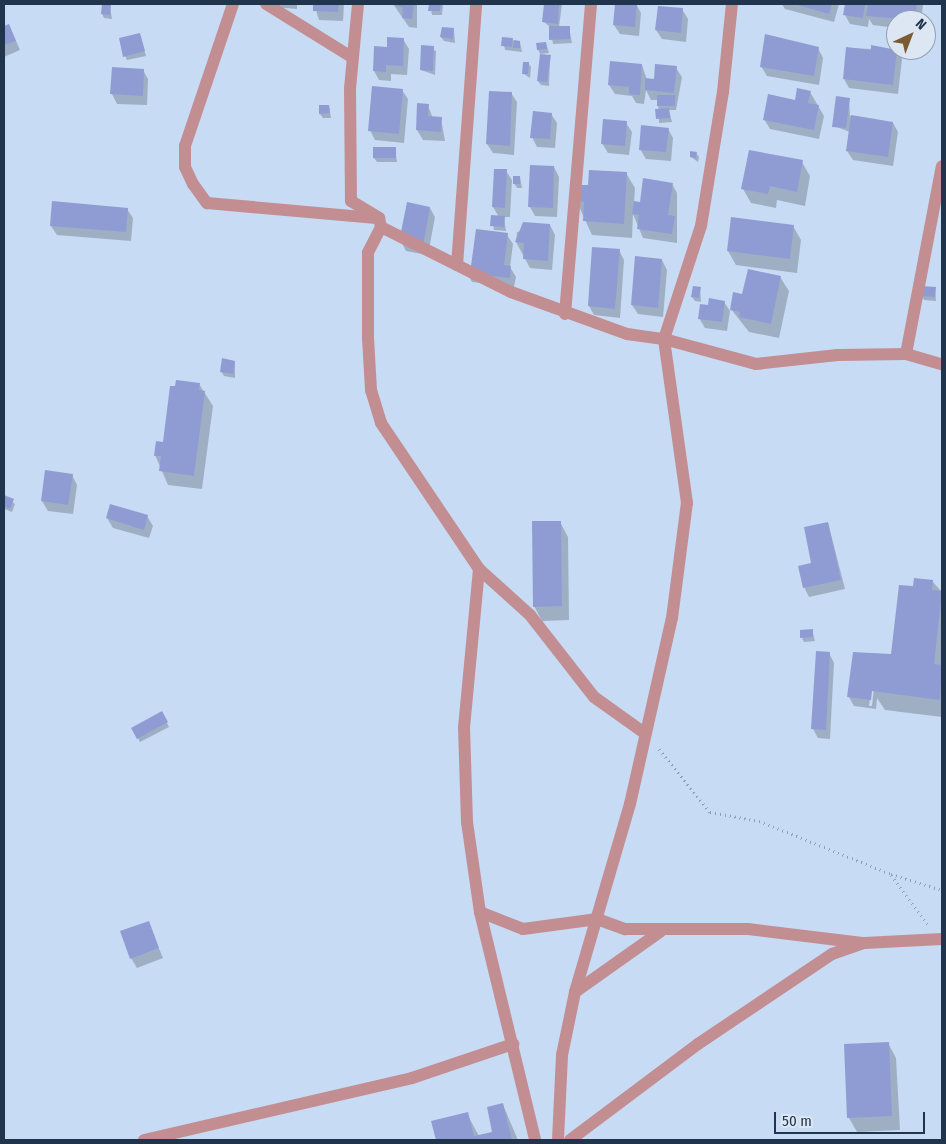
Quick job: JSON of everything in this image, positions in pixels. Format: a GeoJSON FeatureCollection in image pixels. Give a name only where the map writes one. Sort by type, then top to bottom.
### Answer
{"type":"FeatureCollection","features":[{"type":"Feature","properties":{"kind":"street"},"geometry":{"type":"LineString","coordinates":[[233,4],[185,146],[185,167],[193,184],[207,203],[380,223]]}},
{"type":"Feature","properties":{"kind":"street"},"geometry":{"type":"LineString","coordinates":[[266,4],[353,58]]}},
{"type":"Feature","properties":{"kind":"street"},"geometry":{"type":"LineString","coordinates":[[358,4],[353,58],[348,159],[351,202],[380,223],[457,265],[565,314],[627,334],[664,339],[756,364],[838,355],[906,354],[942,364]]}},
{"type":"Feature","properties":{"kind":"street"},"geometry":{"type":"LineString","coordinates":[[457,265],[476,4]]}},
{"type":"Feature","properties":{"kind":"street"},"geometry":{"type":"LineString","coordinates":[[565,314],[591,4]]}},
{"type":"Feature","properties":{"kind":"street"},"geometry":{"type":"LineString","coordinates":[[558,1140],[562,1056],[575,992],[630,804],[643,732],[672,618],[688,503],[664,339],[700,226],[723,92],[732,4]]}},
{"type":"Feature","properties":{"kind":"street"},"geometry":{"type":"LineString","coordinates":[[906,354],[942,166]]}},
{"type":"Feature","properties":{"kind":"street"},"geometry":{"type":"LineString","coordinates":[[380,223],[368,253],[368,338],[374,407],[411,474],[479,569],[530,616],[594,697],[643,732]]}},
{"type":"Feature","properties":{"kind":"street"},"geometry":{"type":"LineString","coordinates":[[479,569],[464,727],[467,822],[480,912],[536,1140]]}},
{"type":"Feature","properties":{"kind":"street"},"geometry":{"type":"LineString","coordinates":[[480,912],[523,929],[597,919],[625,929],[662,932],[768,930],[864,943],[940,939]]}},
{"type":"Feature","properties":{"kind":"street"},"geometry":{"type":"LineString","coordinates":[[575,992],[662,932]]}},
{"type":"Feature","properties":{"kind":"street"},"geometry":{"type":"LineString","coordinates":[[570,1140],[802,970],[864,943]]}},
{"type":"Feature","properties":{"kind":"street"},"geometry":{"type":"LineString","coordinates":[[144,1140],[412,1078],[513,1044]]}},
{"type":"Feature","properties":{"kind":"path"},"geometry":{"type":"LineString","coordinates":[[643,732],[710,812],[776,827],[891,874],[942,890]]}},
{"type":"Feature","properties":{"kind":"path"},"geometry":{"type":"LineString","coordinates":[[891,874],[940,939]]}},
{"type":"Feature","properties":{"kind":"building"},"geometry":{"type":"Polygon","coordinates":[[[102,4],[111,5],[110,15],[101,14],[102,4]]]}},
{"type":"Feature","properties":{"kind":"building"},"geometry":{"type":"Polygon","coordinates":[[[313,4],[339,4],[338,12],[313,11],[313,4]]]}},
{"type":"Feature","properties":{"kind":"building"},"geometry":{"type":"Polygon","coordinates":[[[392,4],[414,4],[412,19],[402,18],[403,8],[392,4]]]}},
{"type":"Feature","properties":{"kind":"building"},"geometry":{"type":"Polygon","coordinates":[[[429,4],[441,4],[440,11],[428,11],[429,4]]]}},
{"type":"Feature","properties":{"kind":"building"},"geometry":{"type":"Polygon","coordinates":[[[544,4],[559,4],[558,24],[542,22],[544,4]]]}},
{"type":"Feature","properties":{"kind":"building"},"geometry":{"type":"Polygon","coordinates":[[[615,4],[637,4],[635,27],[613,25],[615,4]]]}},
{"type":"Feature","properties":{"kind":"building"},"geometry":{"type":"Polygon","coordinates":[[[794,4],[832,4],[829,14],[794,4]]]}},
{"type":"Feature","properties":{"kind":"building"},"geometry":{"type":"Polygon","coordinates":[[[845,4],[865,4],[863,18],[843,15],[845,4]]]}},
{"type":"Feature","properties":{"kind":"building"},"geometry":{"type":"Polygon","coordinates":[[[868,4],[917,4],[916,10],[886,10],[886,18],[866,16],[868,4]]]}},
{"type":"Feature","properties":{"kind":"building"},"geometry":{"type":"Polygon","coordinates":[[[658,6],[683,8],[681,33],[655,30],[658,6]]]}},
{"type":"Feature","properties":{"kind":"building"},"geometry":{"type":"Polygon","coordinates":[[[9,24],[16,41],[4,45],[4,26],[9,24]]]}},
{"type":"Feature","properties":{"kind":"building"},"geometry":{"type":"Polygon","coordinates":[[[549,26],[570,26],[570,39],[549,40],[549,26]]]}},
{"type":"Feature","properties":{"kind":"building"},"geometry":{"type":"Polygon","coordinates":[[[442,27],[454,28],[453,39],[440,37],[442,27]]]}},
{"type":"Feature","properties":{"kind":"building"},"geometry":{"type":"Polygon","coordinates":[[[140,33],[145,51],[123,57],[119,38],[140,33]]]}},
{"type":"Feature","properties":{"kind":"building"},"geometry":{"type":"Polygon","coordinates":[[[765,34],[819,47],[814,76],[760,67],[765,34]]]}},
{"type":"Feature","properties":{"kind":"building"},"geometry":{"type":"Polygon","coordinates":[[[387,37],[404,38],[403,66],[386,65],[386,72],[373,71],[374,46],[387,47],[387,37]]]}},
{"type":"Feature","properties":{"kind":"building"},"geometry":{"type":"Polygon","coordinates":[[[502,37],[513,38],[512,47],[501,46],[502,37]]]}},
{"type":"Feature","properties":{"kind":"building"},"geometry":{"type":"Polygon","coordinates":[[[514,40],[520,41],[520,48],[513,48],[514,40]]]}},
{"type":"Feature","properties":{"kind":"building"},"geometry":{"type":"Polygon","coordinates":[[[546,42],[547,49],[537,50],[536,43],[546,42]]]}},
{"type":"Feature","properties":{"kind":"building"},"geometry":{"type":"Polygon","coordinates":[[[421,45],[434,46],[433,71],[420,70],[421,45]]]}},
{"type":"Feature","properties":{"kind":"building"},"geometry":{"type":"Polygon","coordinates":[[[871,45],[886,48],[886,60],[896,60],[893,85],[843,79],[846,47],[871,50],[871,45]]]}},
{"type":"Feature","properties":{"kind":"building"},"geometry":{"type":"Polygon","coordinates":[[[540,54],[551,55],[547,82],[537,81],[540,54]]]}},
{"type":"Feature","properties":{"kind":"building"},"geometry":{"type":"Polygon","coordinates":[[[610,61],[642,64],[640,95],[629,94],[629,87],[608,85],[610,61]]]}},
{"type":"Feature","properties":{"kind":"building"},"geometry":{"type":"Polygon","coordinates":[[[523,62],[529,62],[528,74],[522,74],[523,62]]]}},
{"type":"Feature","properties":{"kind":"building"},"geometry":{"type":"Polygon","coordinates":[[[655,64],[677,66],[674,93],[645,90],[645,78],[654,79],[655,64]]]}},
{"type":"Feature","properties":{"kind":"building"},"geometry":{"type":"Polygon","coordinates":[[[112,67],[144,69],[143,96],[110,94],[112,67]]]}},
{"type":"Feature","properties":{"kind":"building"},"geometry":{"type":"Polygon","coordinates":[[[372,86],[403,89],[399,134],[368,131],[372,86]]]}},
{"type":"Feature","properties":{"kind":"building"},"geometry":{"type":"Polygon","coordinates":[[[797,88],[811,91],[808,103],[819,105],[814,130],[763,120],[768,94],[795,100],[797,88]]]}},
{"type":"Feature","properties":{"kind":"building"},"geometry":{"type":"Polygon","coordinates":[[[489,91],[512,92],[510,146],[486,144],[489,91]]]}},
{"type":"Feature","properties":{"kind":"building"},"geometry":{"type":"Polygon","coordinates":[[[657,95],[675,95],[675,106],[657,106],[657,95]]]}},
{"type":"Feature","properties":{"kind":"building"},"geometry":{"type":"Polygon","coordinates":[[[836,96],[850,98],[846,128],[832,127],[836,96]]]}},
{"type":"Feature","properties":{"kind":"building"},"geometry":{"type":"Polygon","coordinates":[[[417,103],[429,104],[428,116],[442,117],[441,132],[416,130],[417,103]]]}},
{"type":"Feature","properties":{"kind":"building"},"geometry":{"type":"Polygon","coordinates":[[[319,105],[329,105],[330,113],[319,114],[319,105]]]}},
{"type":"Feature","properties":{"kind":"building"},"geometry":{"type":"Polygon","coordinates":[[[669,108],[670,118],[656,119],[655,109],[669,108]]]}},
{"type":"Feature","properties":{"kind":"building"},"geometry":{"type":"Polygon","coordinates":[[[533,111],[552,113],[550,139],[530,138],[533,111]]]}},
{"type":"Feature","properties":{"kind":"building"},"geometry":{"type":"Polygon","coordinates":[[[851,115],[893,122],[888,157],[846,151],[851,115]]]}},
{"type":"Feature","properties":{"kind":"building"},"geometry":{"type":"Polygon","coordinates":[[[603,119],[627,121],[625,146],[601,144],[603,119]]]}},
{"type":"Feature","properties":{"kind":"building"},"geometry":{"type":"Polygon","coordinates":[[[641,125],[669,128],[666,152],[639,150],[641,125]]]}},
{"type":"Feature","properties":{"kind":"building"},"geometry":{"type":"Polygon","coordinates":[[[373,147],[396,147],[396,158],[373,158],[373,147]]]}},
{"type":"Feature","properties":{"kind":"building"},"geometry":{"type":"Polygon","coordinates":[[[749,150],[803,160],[797,192],[770,186],[768,194],[741,189],[749,150]]]}},
{"type":"Feature","properties":{"kind":"building"},"geometry":{"type":"Polygon","coordinates":[[[690,151],[697,152],[696,158],[690,157],[690,151]]]}},
{"type":"Feature","properties":{"kind":"building"},"geometry":{"type":"Polygon","coordinates":[[[530,165],[554,166],[553,208],[528,207],[530,165]]]}},
{"type":"Feature","properties":{"kind":"building"},"geometry":{"type":"Polygon","coordinates":[[[494,169],[507,169],[505,208],[492,207],[494,169]]]}},
{"type":"Feature","properties":{"kind":"building"},"geometry":{"type":"Polygon","coordinates":[[[589,170],[627,172],[624,224],[583,221],[584,202],[575,200],[576,185],[588,185],[589,170]]]}},
{"type":"Feature","properties":{"kind":"building"},"geometry":{"type":"Polygon","coordinates":[[[513,176],[520,176],[520,184],[513,184],[513,176]]]}},
{"type":"Feature","properties":{"kind":"building"},"geometry":{"type":"Polygon","coordinates":[[[643,178],[673,183],[668,215],[675,216],[672,234],[637,229],[639,215],[632,214],[634,201],[640,202],[643,178]]]}},
{"type":"Feature","properties":{"kind":"building"},"geometry":{"type":"Polygon","coordinates":[[[52,201],[128,208],[126,232],[50,226],[52,201]]]}},
{"type":"Feature","properties":{"kind":"building"},"geometry":{"type":"Polygon","coordinates":[[[407,202],[430,207],[423,246],[399,242],[407,202]]]}},
{"type":"Feature","properties":{"kind":"building"},"geometry":{"type":"Polygon","coordinates":[[[491,215],[505,216],[504,227],[490,226],[491,215]]]}},
{"type":"Feature","properties":{"kind":"building"},"geometry":{"type":"Polygon","coordinates":[[[731,217],[794,225],[790,259],[727,251],[731,217]]]}},
{"type":"Feature","properties":{"kind":"building"},"geometry":{"type":"Polygon","coordinates":[[[523,222],[550,224],[548,261],[523,259],[524,243],[515,242],[523,222]]]}},
{"type":"Feature","properties":{"kind":"building"},"geometry":{"type":"Polygon","coordinates":[[[476,229],[508,233],[504,265],[511,266],[510,278],[465,273],[471,266],[476,229]]]}},
{"type":"Feature","properties":{"kind":"building"},"geometry":{"type":"Polygon","coordinates":[[[592,247],[620,249],[615,309],[588,306],[592,247]]]}},
{"type":"Feature","properties":{"kind":"building"},"geometry":{"type":"Polygon","coordinates":[[[635,256],[662,259],[658,308],[631,305],[635,256]]]}},
{"type":"Feature","properties":{"kind":"building"},"geometry":{"type":"Polygon","coordinates":[[[748,269],[781,276],[771,324],[739,317],[740,312],[730,310],[733,292],[742,294],[748,269]]]}},
{"type":"Feature","properties":{"kind":"building"},"geometry":{"type":"Polygon","coordinates":[[[693,286],[701,287],[699,298],[691,297],[693,286]]]}},
{"type":"Feature","properties":{"kind":"building"},"geometry":{"type":"Polygon","coordinates":[[[921,286],[936,287],[935,297],[920,296],[921,286]]]}},
{"type":"Feature","properties":{"kind":"building"},"geometry":{"type":"Polygon","coordinates":[[[709,298],[725,301],[722,322],[698,319],[700,304],[708,305],[709,298]]]}},
{"type":"Feature","properties":{"kind":"building"},"geometry":{"type":"Polygon","coordinates":[[[222,358],[235,361],[233,374],[220,372],[222,358]]]}},
{"type":"Feature","properties":{"kind":"building"},"geometry":{"type":"Polygon","coordinates":[[[176,380],[200,383],[199,390],[205,391],[194,476],[159,471],[161,456],[154,456],[156,441],[163,442],[170,386],[175,386],[176,380]]]}},
{"type":"Feature","properties":{"kind":"building"},"geometry":{"type":"Polygon","coordinates":[[[45,470],[73,474],[68,505],[41,501],[45,470]]]}},
{"type":"Feature","properties":{"kind":"building"},"geometry":{"type":"Polygon","coordinates":[[[4,495],[14,499],[10,509],[4,506],[4,495]]]}},
{"type":"Feature","properties":{"kind":"building"},"geometry":{"type":"Polygon","coordinates":[[[110,504],[148,515],[144,530],[106,518],[110,504]]]}},
{"type":"Feature","properties":{"kind":"building"},"geometry":{"type":"Polygon","coordinates":[[[532,521],[561,521],[562,606],[533,607],[532,521]]]}},
{"type":"Feature","properties":{"kind":"building"},"geometry":{"type":"Polygon","coordinates":[[[828,522],[841,580],[803,588],[798,566],[811,563],[804,527],[828,522]]]}},
{"type":"Feature","properties":{"kind":"building"},"geometry":{"type":"Polygon","coordinates":[[[914,578],[933,580],[932,590],[942,591],[934,664],[942,665],[940,700],[872,691],[871,700],[847,697],[853,652],[891,654],[899,585],[913,586],[914,578]]]}},
{"type":"Feature","properties":{"kind":"building"},"geometry":{"type":"Polygon","coordinates":[[[813,629],[813,637],[800,638],[800,630],[813,629]]]}},
{"type":"Feature","properties":{"kind":"building"},"geometry":{"type":"Polygon","coordinates":[[[816,651],[830,652],[826,730],[811,729],[816,651]]]}},
{"type":"Feature","properties":{"kind":"building"},"geometry":{"type":"Polygon","coordinates":[[[162,711],[168,722],[137,739],[131,728],[162,711]]]}},
{"type":"Feature","properties":{"kind":"building"},"geometry":{"type":"Polygon","coordinates":[[[149,921],[159,948],[130,959],[120,931],[149,921]]]}},
{"type":"Feature","properties":{"kind":"building"},"geometry":{"type":"Polygon","coordinates":[[[889,1042],[892,1116],[847,1118],[844,1044],[889,1042]]]}},
{"type":"Feature","properties":{"kind":"building"},"geometry":{"type":"Polygon","coordinates":[[[503,1103],[512,1140],[436,1140],[431,1121],[468,1112],[474,1136],[492,1132],[487,1107],[503,1103]]]}}]}
